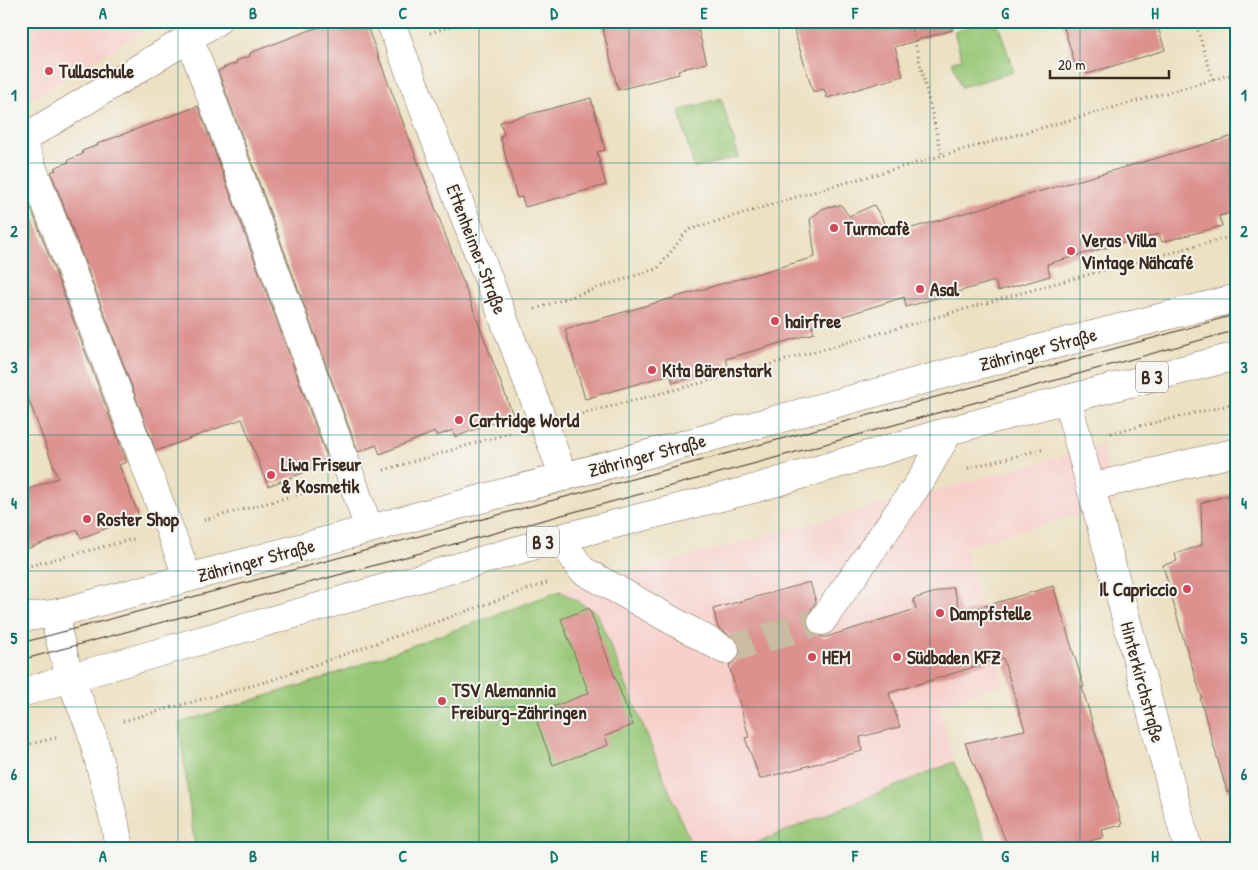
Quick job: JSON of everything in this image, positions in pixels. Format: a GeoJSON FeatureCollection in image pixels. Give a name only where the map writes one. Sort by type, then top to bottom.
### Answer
{"type":"FeatureCollection","features":[{"type":"Feature","properties":{"kind":"main road"},"geometry":{"type":"LineString","coordinates":[[188,578],[22,140],[216,21]]}},
{"type":"Feature","properties":{"kind":"main road","name":"Ettenheimer Straße"},"geometry":{"type":"LineString","coordinates":[[390,21],[564,477]]}},
{"type":"Feature","properties":{"kind":"main road"},"geometry":{"type":"LineString","coordinates":[[189,37],[369,529]]}},
{"type":"Feature","properties":{"kind":"main road","name":"Zähringer Straße"},"geometry":{"type":"LineString","coordinates":[[21,618],[58,613],[1039,349],[1237,298]]}},
{"type":"Feature","properties":{"kind":"main road","name":"B 3"},"geometry":{"type":"LineString","coordinates":[[21,694],[70,678],[560,538],[753,489],[1067,398],[1237,356]]}},
{"type":"Feature","properties":{"kind":"main road","name":"Hinterkirchstraße"},"geometry":{"type":"LineString","coordinates":[[1067,398],[1188,849]]}},
{"type":"Feature","properties":{"kind":"main road"},"geometry":{"type":"LineString","coordinates":[[822,621],[922,480],[949,432]]}},
{"type":"Feature","properties":{"kind":"main road"},"geometry":{"type":"LineString","coordinates":[[1091,487],[1237,452]]}},
{"type":"Feature","properties":{"kind":"main road"},"geometry":{"type":"LineString","coordinates":[[560,538],[582,570],[725,650]]}},
{"type":"Feature","properties":{"kind":"main road"},"geometry":{"type":"LineString","coordinates":[[58,613],[58,633],[70,678],[91,730],[115,824],[119,849]]}},
{"type":"Feature","properties":{"kind":"path"},"geometry":{"type":"LineString","coordinates":[[910,21],[942,156]]}},
{"type":"Feature","properties":{"kind":"path"},"geometry":{"type":"LineString","coordinates":[[1195,21],[1213,80]]}},
{"type":"Feature","properties":{"kind":"path"},"geometry":{"type":"LineString","coordinates":[[504,320],[658,268],[688,230],[830,187],[1237,73]]}},
{"type":"Feature","properties":{"kind":"path"},"geometry":{"type":"LineString","coordinates":[[21,568],[352,480],[543,424],[736,374],[1237,234]]}},
{"type":"Feature","properties":{"kind":"path"},"geometry":{"type":"LineString","coordinates":[[922,480],[1237,402]]}},
{"type":"Feature","properties":{"kind":"path"},"geometry":{"type":"LineString","coordinates":[[91,730],[272,680],[582,570]]}},
{"type":"Feature","properties":{"kind":"shaded area","name":"Tullaschule"},"geometry":{"type":"Polygon","coordinates":[[[21,21],[161,21],[21,105],[21,21]]]}},
{"type":"Feature","properties":{"kind":"shaded area"},"geometry":{"type":"Polygon","coordinates":[[[1102,446],[1115,504],[964,547],[1004,684],[939,705],[954,762],[745,849],[693,849],[597,614],[560,591],[1102,446]]]}},
{"type":"Feature","properties":{"kind":"green space"},"geometry":{"type":"Polygon","coordinates":[[[990,21],[997,21],[1014,72],[961,87],[952,61],[962,59],[954,32],[990,21]]]}},
{"type":"Feature","properties":{"kind":"green space"},"geometry":{"type":"Polygon","coordinates":[[[721,98],[739,157],[694,168],[679,111],[721,98]]]}},
{"type":"Feature","properties":{"kind":"green space","name":"TSV Alemannia Freiburg-Zähringen"},"geometry":{"type":"Polygon","coordinates":[[[560,591],[597,613],[693,849],[195,849],[179,723],[324,678],[560,591]]]}},
{"type":"Feature","properties":{"kind":"green space"},"geometry":{"type":"Polygon","coordinates":[[[954,762],[990,849],[745,849],[754,844],[954,762]]]}},
{"type":"Feature","properties":{"kind":"building"},"geometry":{"type":"Polygon","coordinates":[[[334,21],[365,21],[513,415],[455,437],[453,430],[437,436],[435,432],[380,454],[376,445],[358,452],[218,71],[250,56],[250,53],[334,21]]]}},
{"type":"Feature","properties":{"kind":"building"},"geometry":{"type":"Polygon","coordinates":[[[601,21],[696,21],[707,63],[678,70],[679,74],[618,90],[601,21]]]}},
{"type":"Feature","properties":{"kind":"building"},"geometry":{"type":"Polygon","coordinates":[[[815,21],[951,21],[952,30],[895,47],[903,76],[827,98],[824,89],[813,92],[793,27],[815,21]]]}},
{"type":"Feature","properties":{"kind":"building"},"geometry":{"type":"Polygon","coordinates":[[[1062,21],[1156,21],[1165,50],[1087,74],[1083,62],[1075,64],[1062,21]]]}},
{"type":"Feature","properties":{"kind":"building"},"geometry":{"type":"Polygon","coordinates":[[[591,98],[605,150],[597,152],[606,185],[525,207],[522,197],[517,198],[500,136],[504,135],[500,122],[591,98]]]}},
{"type":"Feature","properties":{"kind":"building"},"geometry":{"type":"Polygon","coordinates":[[[198,106],[329,463],[268,486],[242,419],[156,451],[51,172],[56,170],[54,168],[69,162],[68,160],[83,154],[82,151],[97,144],[198,106]]]}},
{"type":"Feature","properties":{"kind":"building"},"geometry":{"type":"Polygon","coordinates":[[[1237,135],[1237,211],[1219,216],[1222,226],[1162,242],[1159,234],[1047,264],[1050,276],[998,291],[995,281],[906,307],[904,297],[812,326],[814,333],[726,359],[728,367],[673,383],[671,374],[585,399],[565,329],[815,257],[810,219],[822,209],[841,205],[849,216],[874,205],[891,234],[1237,135]]]}},
{"type":"Feature","properties":{"kind":"building"},"geometry":{"type":"Polygon","coordinates":[[[31,208],[127,462],[119,465],[139,516],[81,538],[77,530],[21,551],[21,492],[58,478],[21,379],[21,211],[31,208]]]}},
{"type":"Feature","properties":{"kind":"building"},"geometry":{"type":"Polygon","coordinates":[[[1232,494],[1237,514],[1237,791],[1227,792],[1163,565],[1177,561],[1175,554],[1202,545],[1201,503],[1232,494]]]}},
{"type":"Feature","properties":{"kind":"building"},"geometry":{"type":"Polygon","coordinates":[[[810,582],[816,602],[809,612],[807,619],[808,627],[813,633],[821,637],[916,609],[913,599],[953,587],[961,613],[1053,586],[1084,687],[1082,687],[1122,825],[1102,830],[1104,837],[1063,849],[1009,849],[965,743],[1025,730],[1003,658],[889,693],[900,727],[860,737],[862,751],[760,779],[745,738],[749,737],[729,665],[738,658],[741,649],[733,637],[718,628],[713,609],[810,582]]]}},
{"type":"Feature","properties":{"kind":"building"},"geometry":{"type":"Polygon","coordinates":[[[589,608],[633,725],[605,736],[608,745],[553,765],[534,714],[589,693],[561,619],[589,608]]]}},
{"type":"Feature","properties":{"kind":"tunnel"},"geometry":{"type":"LineString","coordinates":[[725,650],[822,621]]}},
{"type":"Feature","properties":{"kind":"tram line"},"geometry":{"type":"LineString","coordinates":[[21,643],[755,446],[1237,314]]}},
{"type":"Feature","properties":{"kind":"tram line"},"geometry":{"type":"LineString","coordinates":[[21,660],[760,462],[1237,330]]}},
{"type":"Feature","properties":{"kind":"place","name":"Tullaschule"},"geometry":{"type":"Point","coordinates":[49,71]}},
{"type":"Feature","properties":{"kind":"place","name":"Turmcafè"},"geometry":{"type":"Point","coordinates":[834,228]}},
{"type":"Feature","properties":{"kind":"place","name":"Veras Villa Vintage Nähcafé"},"geometry":{"type":"Point","coordinates":[1071,251]}},
{"type":"Feature","properties":{"kind":"place","name":"Asal"},"geometry":{"type":"Point","coordinates":[920,289]}},
{"type":"Feature","properties":{"kind":"place","name":"hairfree"},"geometry":{"type":"Point","coordinates":[775,321]}},
{"type":"Feature","properties":{"kind":"place","name":"Kita Bärenstark"},"geometry":{"type":"Point","coordinates":[652,370]}},
{"type":"Feature","properties":{"kind":"place","name":"Cartridge World"},"geometry":{"type":"Point","coordinates":[459,420]}},
{"type":"Feature","properties":{"kind":"place","name":"Liwa Friseur & Kosmetik"},"geometry":{"type":"Point","coordinates":[271,475]}},
{"type":"Feature","properties":{"kind":"place","name":"Roster Shop"},"geometry":{"type":"Point","coordinates":[87,519]}},
{"type":"Feature","properties":{"kind":"place","name":"Il Capriccio"},"geometry":{"type":"Point","coordinates":[1187,589]}},
{"type":"Feature","properties":{"kind":"place","name":"Dampfstelle"},"geometry":{"type":"Point","coordinates":[940,613]}},
{"type":"Feature","properties":{"kind":"place","name":"HEM"},"geometry":{"type":"Point","coordinates":[812,657]}},
{"type":"Feature","properties":{"kind":"place","name":"Südbaden KFZ"},"geometry":{"type":"Point","coordinates":[897,657]}},
{"type":"Feature","properties":{"kind":"place","name":"TSV Alemannia Freiburg-Zähringen"},"geometry":{"type":"Point","coordinates":[442,701]}}]}
